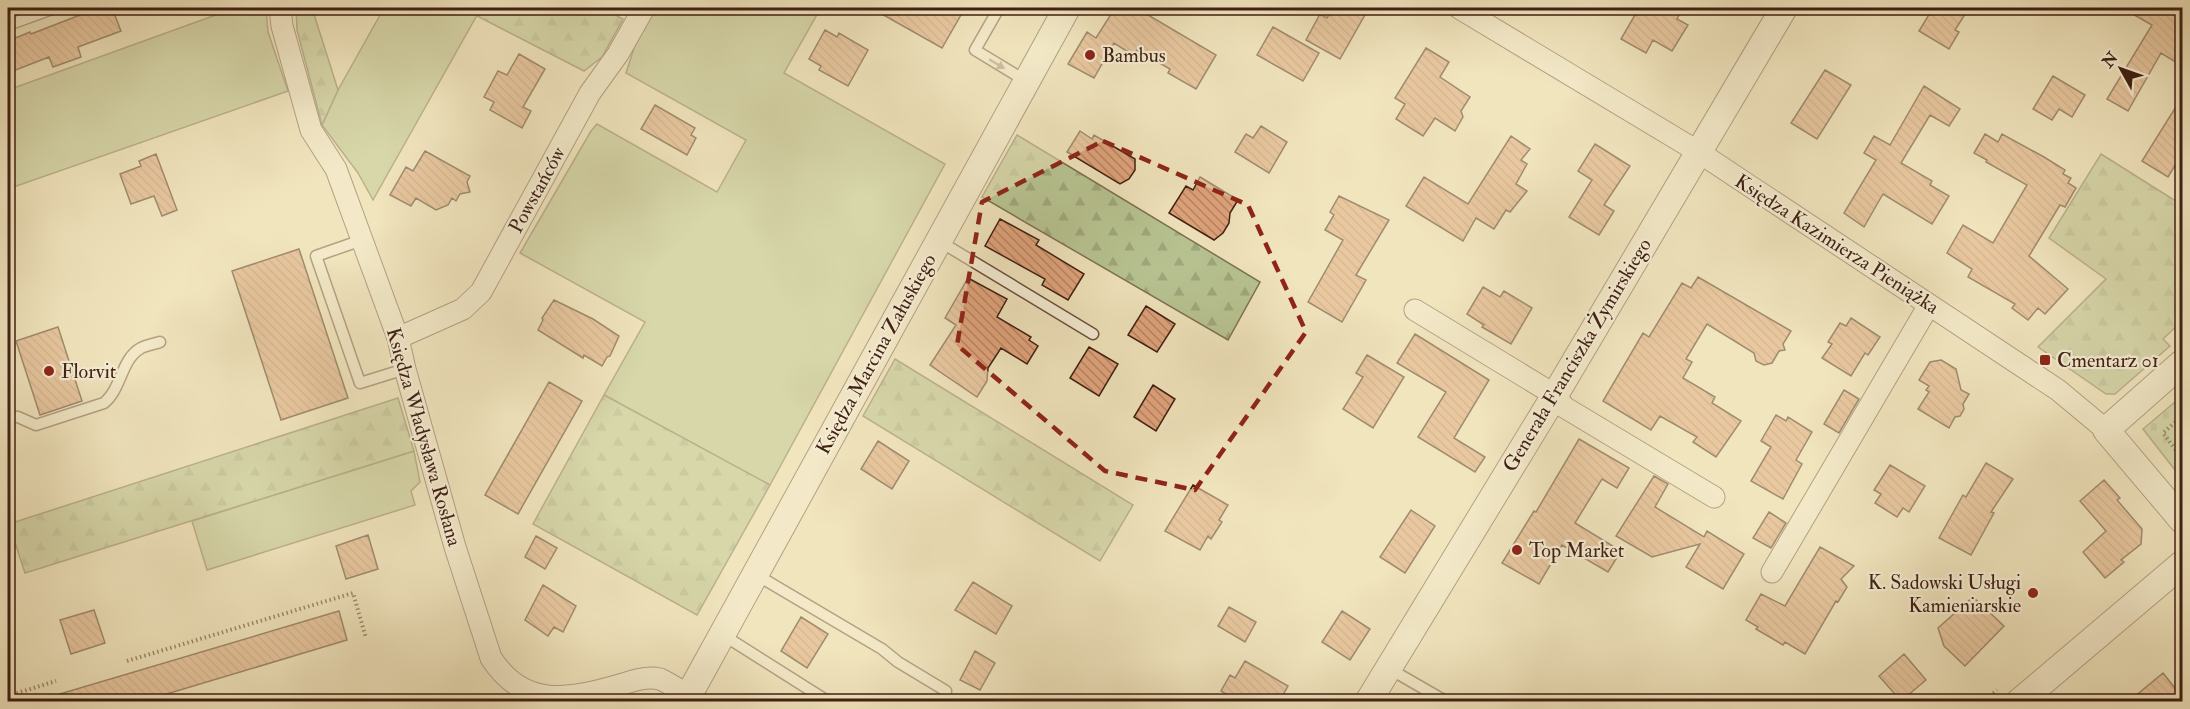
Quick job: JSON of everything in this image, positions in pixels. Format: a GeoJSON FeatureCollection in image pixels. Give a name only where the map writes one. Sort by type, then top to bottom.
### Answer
{"type":"FeatureCollection","features":[{"type":"Feature","properties":{"kind":"street","name":"Księdza Władysława Rosłana"},"geometry":{"type":"LineString","coordinates":[[280,8],[282,26],[311,130],[336,168],[398,338],[455,547],[491,658],[498,672],[520,694],[535,701],[566,700],[636,680],[659,679],[687,698]]}},
{"type":"Feature","properties":{"kind":"street","name":"Powstańców"},"geometry":{"type":"LineString","coordinates":[[398,338],[463,309],[481,292],[590,93],[618,54],[644,8]]}},
{"type":"Feature","properties":{"kind":"street","name":"Księdza Marcina Załuskiego"},"geometry":{"type":"LineString","coordinates":[[687,698],[1067,8]]}},
{"type":"Feature","properties":{"kind":"street","name":"Księdza Kazimierza Pieniążka"},"geometry":{"type":"LineString","coordinates":[[1460,8],[1697,152],[2058,390],[2106,430],[2182,520]]}},
{"type":"Feature","properties":{"kind":"street","name":"Generała Franciszka Żymirskiego"},"geometry":{"type":"LineString","coordinates":[[1368,702],[1555,395],[1784,8]]}},
{"type":"Feature","properties":{"kind":"street"},"geometry":{"type":"LineString","coordinates":[[1772,572],[1929,305]]}},
{"type":"Feature","properties":{"kind":"street"},"geometry":{"type":"LineString","coordinates":[[1415,310],[1555,395],[1564,407],[1714,497]]}},
{"type":"Feature","properties":{"kind":"street"},"geometry":{"type":"LineString","coordinates":[[2106,430],[2182,363]]}},
{"type":"Feature","properties":{"kind":"street"},"geometry":{"type":"LineString","coordinates":[[2019,702],[2182,564]]}},
{"type":"Feature","properties":{"kind":"lane"},"geometry":{"type":"LineString","coordinates":[[8,25],[55,8]]}},
{"type":"Feature","properties":{"kind":"lane"},"geometry":{"type":"LineString","coordinates":[[999,8],[975,50],[1026,81]]}},
{"type":"Feature","properties":{"kind":"lane"},"geometry":{"type":"LineString","coordinates":[[362,240],[316,256],[360,383],[405,369]]}},
{"type":"Feature","properties":{"kind":"lane"},"geometry":{"type":"LineString","coordinates":[[939,240],[1093,334]]}},
{"type":"Feature","properties":{"kind":"lane"},"geometry":{"type":"LineString","coordinates":[[8,416],[18,417],[36,425],[104,403],[117,387],[130,359],[140,349],[159,342]]}},
{"type":"Feature","properties":{"kind":"lane"},"geometry":{"type":"LineString","coordinates":[[755,574],[882,649],[898,662],[946,691]]}},
{"type":"Feature","properties":{"kind":"lane"},"geometry":{"type":"LineString","coordinates":[[722,634],[830,702]]}},
{"type":"Feature","properties":{"kind":"lane"},"geometry":{"type":"LineString","coordinates":[[1388,668],[1447,702]]}},
{"type":"Feature","properties":{"kind":"path"},"geometry":{"type":"LineString","coordinates":[[2182,416],[2163,433],[2182,458]]}},
{"type":"Feature","properties":{"kind":"path"},"geometry":{"type":"LineString","coordinates":[[127,661],[353,593],[366,639]]}},
{"type":"Feature","properties":{"kind":"path"},"geometry":{"type":"LineString","coordinates":[[8,696],[56,681]]}},
{"type":"Feature","properties":{"kind":"highlighted area"},"geometry":{"type":"Polygon","coordinates":[[[1103,141],[1248,205],[1306,332],[1195,490],[1105,471],[957,345],[982,202],[1103,141]]]}},
{"type":"Feature","properties":{"kind":"green space"},"geometry":{"type":"Polygon","coordinates":[[[235,8],[266,8],[268,32],[288,91],[8,189],[8,90],[235,8]]]}},
{"type":"Feature","properties":{"kind":"green space"},"geometry":{"type":"Polygon","coordinates":[[[296,8],[312,8],[338,90],[322,125],[297,30],[296,8]]]}},
{"type":"Feature","properties":{"kind":"green space"},"geometry":{"type":"Polygon","coordinates":[[[384,8],[481,8],[373,200],[358,173],[322,125],[338,90],[384,8]]]}},
{"type":"Feature","properties":{"kind":"green space"},"geometry":{"type":"Polygon","coordinates":[[[482,8],[602,8],[623,19],[602,57],[584,71],[477,16],[482,8]]]}},
{"type":"Feature","properties":{"kind":"green space"},"geometry":{"type":"Polygon","coordinates":[[[655,8],[813,8],[819,11],[784,73],[945,164],[770,485],[604,395],[645,322],[520,253],[597,124],[717,192],[746,140],[626,73],[635,45],[655,8]]]}},
{"type":"Feature","properties":{"kind":"green space"},"geometry":{"type":"Polygon","coordinates":[[[1017,135],[1260,282],[1228,340],[982,197],[1017,135]]]}},
{"type":"Feature","properties":{"kind":"green space"},"geometry":{"type":"Polygon","coordinates":[[[2101,154],[2182,205],[2182,321],[2163,339],[2170,346],[2115,394],[2106,394],[2038,347],[2106,279],[2049,238],[2101,154]]]}},
{"type":"Feature","properties":{"kind":"green space"},"geometry":{"type":"Polygon","coordinates":[[[895,359],[1133,505],[1100,561],[863,416],[895,359]]]}},
{"type":"Feature","properties":{"kind":"green space"},"geometry":{"type":"Polygon","coordinates":[[[604,395],[770,485],[697,615],[533,524],[604,395]]]}},
{"type":"Feature","properties":{"kind":"green space"},"geometry":{"type":"Polygon","coordinates":[[[2182,396],[2182,479],[2143,429],[2182,396]]]}},
{"type":"Feature","properties":{"kind":"green space"},"geometry":{"type":"Polygon","coordinates":[[[398,398],[414,451],[25,573],[9,524],[398,398]]]}},
{"type":"Feature","properties":{"kind":"green space"},"geometry":{"type":"Polygon","coordinates":[[[414,451],[420,482],[411,491],[415,505],[207,570],[192,521],[414,451]]]}},
{"type":"Feature","properties":{"kind":"building"},"geometry":{"type":"Polygon","coordinates":[[[98,8],[112,8],[121,31],[78,47],[81,57],[53,67],[49,57],[8,73],[8,41],[98,8]]]}},
{"type":"Feature","properties":{"kind":"building"},"geometry":{"type":"Polygon","coordinates":[[[871,8],[965,8],[942,48],[871,8]]]}},
{"type":"Feature","properties":{"kind":"building"},"geometry":{"type":"Polygon","coordinates":[[[1115,8],[1152,8],[1148,15],[1216,55],[1196,89],[1168,73],[1170,69],[1137,50],[1133,55],[1114,43],[1094,78],[1068,64],[1087,32],[1096,38],[1115,8]]]}},
{"type":"Feature","properties":{"kind":"building"},"geometry":{"type":"Polygon","coordinates":[[[1333,8],[1357,8],[1366,13],[1340,59],[1306,40],[1320,14],[1327,18],[1333,8]]]}},
{"type":"Feature","properties":{"kind":"building"},"geometry":{"type":"Polygon","coordinates":[[[1639,8],[1683,8],[1677,19],[1688,25],[1672,51],[1653,40],[1646,53],[1621,39],[1639,8]]]}},
{"type":"Feature","properties":{"kind":"building"},"geometry":{"type":"Polygon","coordinates":[[[1933,8],[1969,8],[1955,30],[1959,32],[1949,49],[1919,31],[1933,8]]]}},
{"type":"Feature","properties":{"kind":"building"},"geometry":{"type":"Polygon","coordinates":[[[2122,8],[2182,8],[2182,66],[2161,53],[2128,111],[2107,99],[2152,25],[2122,8]]]}},
{"type":"Feature","properties":{"kind":"building"},"geometry":{"type":"Polygon","coordinates":[[[1273,27],[1319,53],[1303,81],[1257,55],[1273,27]]]}},
{"type":"Feature","properties":{"kind":"building"},"geometry":{"type":"Polygon","coordinates":[[[825,30],[837,37],[839,33],[868,50],[848,86],[819,70],[821,66],[809,59],[825,30]]]}},
{"type":"Feature","properties":{"kind":"building"},"geometry":{"type":"Polygon","coordinates":[[[1426,48],[1449,62],[1440,77],[1470,97],[1461,111],[1463,117],[1455,131],[1435,118],[1423,136],[1396,119],[1405,104],[1395,98],[1426,48]]]}},
{"type":"Feature","properties":{"kind":"building"},"geometry":{"type":"Polygon","coordinates":[[[519,54],[545,69],[523,107],[531,111],[522,128],[490,110],[494,102],[484,97],[498,71],[507,75],[519,54]]]}},
{"type":"Feature","properties":{"kind":"building"},"geometry":{"type":"Polygon","coordinates":[[[1825,70],[1851,85],[1817,139],[1791,123],[1825,70]]]}},
{"type":"Feature","properties":{"kind":"building"},"geometry":{"type":"Polygon","coordinates":[[[2053,76],[2085,95],[2072,117],[2059,109],[2052,120],[2033,109],[2053,76]]]}},
{"type":"Feature","properties":{"kind":"building"},"geometry":{"type":"Polygon","coordinates":[[[1924,86],[1960,109],[1949,126],[1930,115],[1901,163],[1932,181],[1930,185],[1949,196],[1932,224],[1883,194],[1864,227],[1844,213],[1876,160],[1864,153],[1874,136],[1890,145],[1924,86]]]}},
{"type":"Feature","properties":{"kind":"building"},"geometry":{"type":"Polygon","coordinates":[[[2182,97],[2182,154],[2168,177],[2142,161],[2182,97]]]}},
{"type":"Feature","properties":{"kind":"building"},"geometry":{"type":"Polygon","coordinates":[[[655,105],[695,128],[691,135],[696,138],[687,155],[641,129],[655,105]]]}},
{"type":"Feature","properties":{"kind":"building"},"geometry":{"type":"Polygon","coordinates":[[[1261,126],[1287,142],[1269,173],[1235,152],[1246,134],[1253,138],[1261,126]]]}},
{"type":"Feature","properties":{"kind":"building"},"geometry":{"type":"Polygon","coordinates":[[[1080,131],[1092,139],[1094,135],[1135,159],[1135,170],[1129,179],[1120,184],[1067,152],[1080,131]]]}},
{"type":"Feature","properties":{"kind":"building"},"geometry":{"type":"Polygon","coordinates":[[[1985,134],[1998,142],[2002,134],[2044,157],[2065,170],[2063,174],[2071,178],[2068,183],[2076,188],[2065,207],[2060,205],[2029,256],[2068,289],[2045,314],[2038,308],[2028,320],[2012,308],[2015,304],[1968,277],[1972,269],[1947,253],[1963,225],[1993,243],[2027,185],[1974,153],[1985,134]]]}},
{"type":"Feature","properties":{"kind":"building"},"geometry":{"type":"Polygon","coordinates":[[[1511,136],[1530,149],[1521,160],[1527,164],[1516,184],[1527,191],[1510,212],[1506,210],[1494,229],[1476,218],[1463,241],[1406,206],[1424,177],[1468,204],[1511,136]]]}},
{"type":"Feature","properties":{"kind":"building"},"geometry":{"type":"Polygon","coordinates":[[[1595,144],[1630,166],[1604,205],[1614,211],[1599,235],[1569,217],[1592,180],[1578,171],[1595,144]]]}},
{"type":"Feature","properties":{"kind":"building"},"geometry":{"type":"Polygon","coordinates":[[[425,151],[470,176],[467,182],[470,192],[460,194],[456,201],[452,198],[448,205],[436,210],[416,198],[411,206],[390,195],[406,167],[413,171],[425,151]]]}},
{"type":"Feature","properties":{"kind":"building"},"geometry":{"type":"Polygon","coordinates":[[[156,154],[177,210],[162,216],[154,196],[131,204],[120,174],[141,166],[139,161],[156,154]]]}},
{"type":"Feature","properties":{"kind":"building"},"geometry":{"type":"Polygon","coordinates":[[[1200,177],[1238,200],[1230,213],[1229,223],[1223,233],[1214,240],[1169,213],[1186,186],[1193,190],[1200,177]]]}},
{"type":"Feature","properties":{"kind":"building"},"geometry":{"type":"Polygon","coordinates":[[[1339,196],[1389,220],[1356,275],[1366,280],[1342,322],[1308,302],[1343,240],[1325,230],[1334,215],[1330,212],[1339,196]]]}},
{"type":"Feature","properties":{"kind":"building"},"geometry":{"type":"Polygon","coordinates":[[[1000,219],[1039,240],[1036,245],[1084,274],[1068,300],[1042,285],[1045,279],[985,246],[1000,219]]]}},
{"type":"Feature","properties":{"kind":"building"},"geometry":{"type":"Polygon","coordinates":[[[299,249],[348,398],[281,420],[232,271],[299,249]]]}},
{"type":"Feature","properties":{"kind":"building"},"geometry":{"type":"Polygon","coordinates":[[[1698,277],[1791,331],[1783,344],[1785,350],[1779,351],[1772,363],[1764,365],[1756,361],[1754,353],[1707,324],[1686,359],[1692,362],[1683,378],[1715,397],[1712,403],[1741,421],[1716,457],[1693,442],[1697,437],[1660,416],[1651,430],[1603,401],[1643,333],[1649,337],[1682,283],[1691,288],[1698,277]]]}},
{"type":"Feature","properties":{"kind":"building"},"geometry":{"type":"Polygon","coordinates":[[[968,278],[1007,299],[997,317],[1031,337],[1029,340],[1038,346],[1027,364],[1001,348],[988,368],[987,381],[977,397],[930,365],[956,325],[945,318],[968,278]]]}},
{"type":"Feature","properties":{"kind":"building"},"geometry":{"type":"Polygon","coordinates":[[[1483,287],[1500,297],[1504,291],[1532,308],[1511,344],[1482,327],[1484,325],[1467,314],[1483,287]]]}},
{"type":"Feature","properties":{"kind":"building"},"geometry":{"type":"Polygon","coordinates":[[[554,300],[593,319],[619,336],[610,356],[602,366],[584,355],[583,358],[538,330],[542,318],[554,300]]]}},
{"type":"Feature","properties":{"kind":"building"},"geometry":{"type":"Polygon","coordinates":[[[1146,306],[1175,324],[1157,352],[1128,335],[1146,306]]]}},
{"type":"Feature","properties":{"kind":"building"},"geometry":{"type":"Polygon","coordinates":[[[1851,318],[1880,337],[1868,355],[1865,353],[1851,376],[1822,358],[1832,344],[1828,342],[1840,323],[1846,326],[1851,318]]]}},
{"type":"Feature","properties":{"kind":"building","name":"Florvit"},"geometry":{"type":"Polygon","coordinates":[[[58,327],[82,401],[40,415],[16,341],[58,327]]]}},
{"type":"Feature","properties":{"kind":"building"},"geometry":{"type":"Polygon","coordinates":[[[1415,334],[1489,380],[1454,438],[1485,457],[1475,472],[1418,437],[1446,392],[1397,363],[1415,334]]]}},
{"type":"Feature","properties":{"kind":"building"},"geometry":{"type":"Polygon","coordinates":[[[1089,347],[1118,364],[1099,396],[1070,378],[1089,347]]]}},
{"type":"Feature","properties":{"kind":"building"},"geometry":{"type":"Polygon","coordinates":[[[1367,355],[1404,377],[1373,428],[1343,409],[1363,377],[1356,373],[1367,355]]]}},
{"type":"Feature","properties":{"kind":"building"},"geometry":{"type":"Polygon","coordinates":[[[1941,360],[1956,369],[1961,390],[1969,394],[1960,416],[1955,417],[1949,428],[1918,409],[1929,392],[1926,390],[1929,386],[1919,380],[1930,362],[1941,360]]]}},
{"type":"Feature","properties":{"kind":"building"},"geometry":{"type":"Polygon","coordinates":[[[549,382],[582,401],[518,514],[485,495],[549,382]]]}},
{"type":"Feature","properties":{"kind":"building"},"geometry":{"type":"Polygon","coordinates":[[[1153,385],[1175,399],[1156,431],[1134,417],[1153,385]]]}},
{"type":"Feature","properties":{"kind":"building"},"geometry":{"type":"Polygon","coordinates":[[[1844,390],[1859,399],[1839,433],[1824,424],[1844,390]]]}},
{"type":"Feature","properties":{"kind":"building"},"geometry":{"type":"Polygon","coordinates":[[[1776,415],[1786,421],[1788,417],[1812,432],[1796,460],[1802,464],[1783,499],[1751,481],[1771,447],[1761,441],[1776,415]]]}},
{"type":"Feature","properties":{"kind":"building"},"geometry":{"type":"Polygon","coordinates":[[[1579,439],[1629,468],[1617,488],[1602,479],[1575,523],[1621,551],[1608,572],[1562,545],[1539,584],[1502,563],[1534,511],[1536,512],[1579,439]]]}},
{"type":"Feature","properties":{"kind":"building"},"geometry":{"type":"Polygon","coordinates":[[[878,441],[909,461],[892,489],[861,469],[878,441]]]}},
{"type":"Feature","properties":{"kind":"building"},"geometry":{"type":"Polygon","coordinates":[[[1986,463],[2013,479],[1991,512],[1994,513],[1971,555],[1939,538],[1963,495],[1966,497],[1986,463]]]}},
{"type":"Feature","properties":{"kind":"building"},"geometry":{"type":"Polygon","coordinates":[[[1890,465],[1925,486],[1909,512],[1903,508],[1897,517],[1875,503],[1881,494],[1874,490],[1890,465]]]}},
{"type":"Feature","properties":{"kind":"building"},"geometry":{"type":"Polygon","coordinates":[[[1654,476],[1668,484],[1655,507],[1704,537],[1707,531],[1744,554],[1723,589],[1686,567],[1700,544],[1652,557],[1616,536],[1654,476]]]}},
{"type":"Feature","properties":{"kind":"building"},"geometry":{"type":"Polygon","coordinates":[[[2104,480],[2120,498],[2117,500],[2142,529],[2141,544],[2121,560],[2124,562],[2105,578],[2083,552],[2106,531],[2080,501],[2104,480]]]}},
{"type":"Feature","properties":{"kind":"building"},"geometry":{"type":"Polygon","coordinates":[[[1193,485],[1228,505],[1219,520],[1222,522],[1211,539],[1208,536],[1200,550],[1165,531],[1193,485]]]}},
{"type":"Feature","properties":{"kind":"building"},"geometry":{"type":"Polygon","coordinates":[[[1411,510],[1435,526],[1405,573],[1380,557],[1411,510]]]}},
{"type":"Feature","properties":{"kind":"building"},"geometry":{"type":"Polygon","coordinates":[[[1769,512],[1786,523],[1771,548],[1753,538],[1769,512]]]}},
{"type":"Feature","properties":{"kind":"building"},"geometry":{"type":"Polygon","coordinates":[[[368,535],[378,569],[346,579],[336,546],[368,535]]]}},
{"type":"Feature","properties":{"kind":"building"},"geometry":{"type":"Polygon","coordinates":[[[536,536],[557,548],[545,569],[525,557],[536,536]]]}},
{"type":"Feature","properties":{"kind":"building"},"geometry":{"type":"Polygon","coordinates":[[[1820,547],[1854,566],[1841,579],[1847,587],[1838,602],[1836,601],[1805,654],[1785,642],[1783,645],[1756,629],[1758,627],[1746,620],[1761,594],[1785,606],[1820,547]]]}},
{"type":"Feature","properties":{"kind":"building"},"geometry":{"type":"Polygon","coordinates":[[[973,582],[1012,606],[996,634],[955,610],[973,582]]]}},
{"type":"Feature","properties":{"kind":"building"},"geometry":{"type":"Polygon","coordinates":[[[543,585],[576,606],[563,632],[554,627],[548,636],[525,620],[543,585]]]}},
{"type":"Feature","properties":{"kind":"building"},"geometry":{"type":"Polygon","coordinates":[[[1973,597],[2004,626],[1965,666],[1944,646],[1938,628],[1973,597]]]}},
{"type":"Feature","properties":{"kind":"building"},"geometry":{"type":"Polygon","coordinates":[[[1229,607],[1256,622],[1245,642],[1218,626],[1229,607]]]}},
{"type":"Feature","properties":{"kind":"building"},"geometry":{"type":"Polygon","coordinates":[[[94,610],[105,643],[71,654],[60,620],[94,610]]]}},
{"type":"Feature","properties":{"kind":"building"},"geometry":{"type":"Polygon","coordinates":[[[339,611],[347,640],[140,702],[54,702],[53,696],[339,611]]]}},
{"type":"Feature","properties":{"kind":"building"},"geometry":{"type":"Polygon","coordinates":[[[1342,611],[1370,629],[1350,660],[1322,642],[1342,611]]]}},
{"type":"Feature","properties":{"kind":"building"},"geometry":{"type":"Polygon","coordinates":[[[801,617],[828,634],[807,668],[781,651],[801,617]]]}},
{"type":"Feature","properties":{"kind":"building"},"geometry":{"type":"Polygon","coordinates":[[[975,651],[995,663],[980,690],[960,680],[975,651]]]}},
{"type":"Feature","properties":{"kind":"building"},"geometry":{"type":"Polygon","coordinates":[[[1904,654],[1926,680],[1901,701],[1879,676],[1904,654]]]}},
{"type":"Feature","properties":{"kind":"building"},"geometry":{"type":"Polygon","coordinates":[[[1245,661],[1288,686],[1279,702],[1238,702],[1221,691],[1230,675],[1235,678],[1245,661]]]}},
{"type":"Feature","properties":{"kind":"building"},"geometry":{"type":"Polygon","coordinates":[[[2163,673],[2182,697],[2182,702],[2128,702],[2163,673]]]}},
{"type":"Feature","properties":{"kind":"place","name":"Bambus"},"geometry":{"type":"Point","coordinates":[1090,55]}},
{"type":"Feature","properties":{"kind":"place","name":"Cmentarz 01"},"geometry":{"type":"Point","coordinates":[2045,360]}},
{"type":"Feature","properties":{"kind":"place","name":"Florvit"},"geometry":{"type":"Point","coordinates":[49,371]}},
{"type":"Feature","properties":{"kind":"place","name":"Top Market"},"geometry":{"type":"Point","coordinates":[1517,550]}},
{"type":"Feature","properties":{"kind":"place","name":"K. Sadowski Usługi Kamieniarskie"},"geometry":{"type":"Point","coordinates":[2033,593]}}]}
